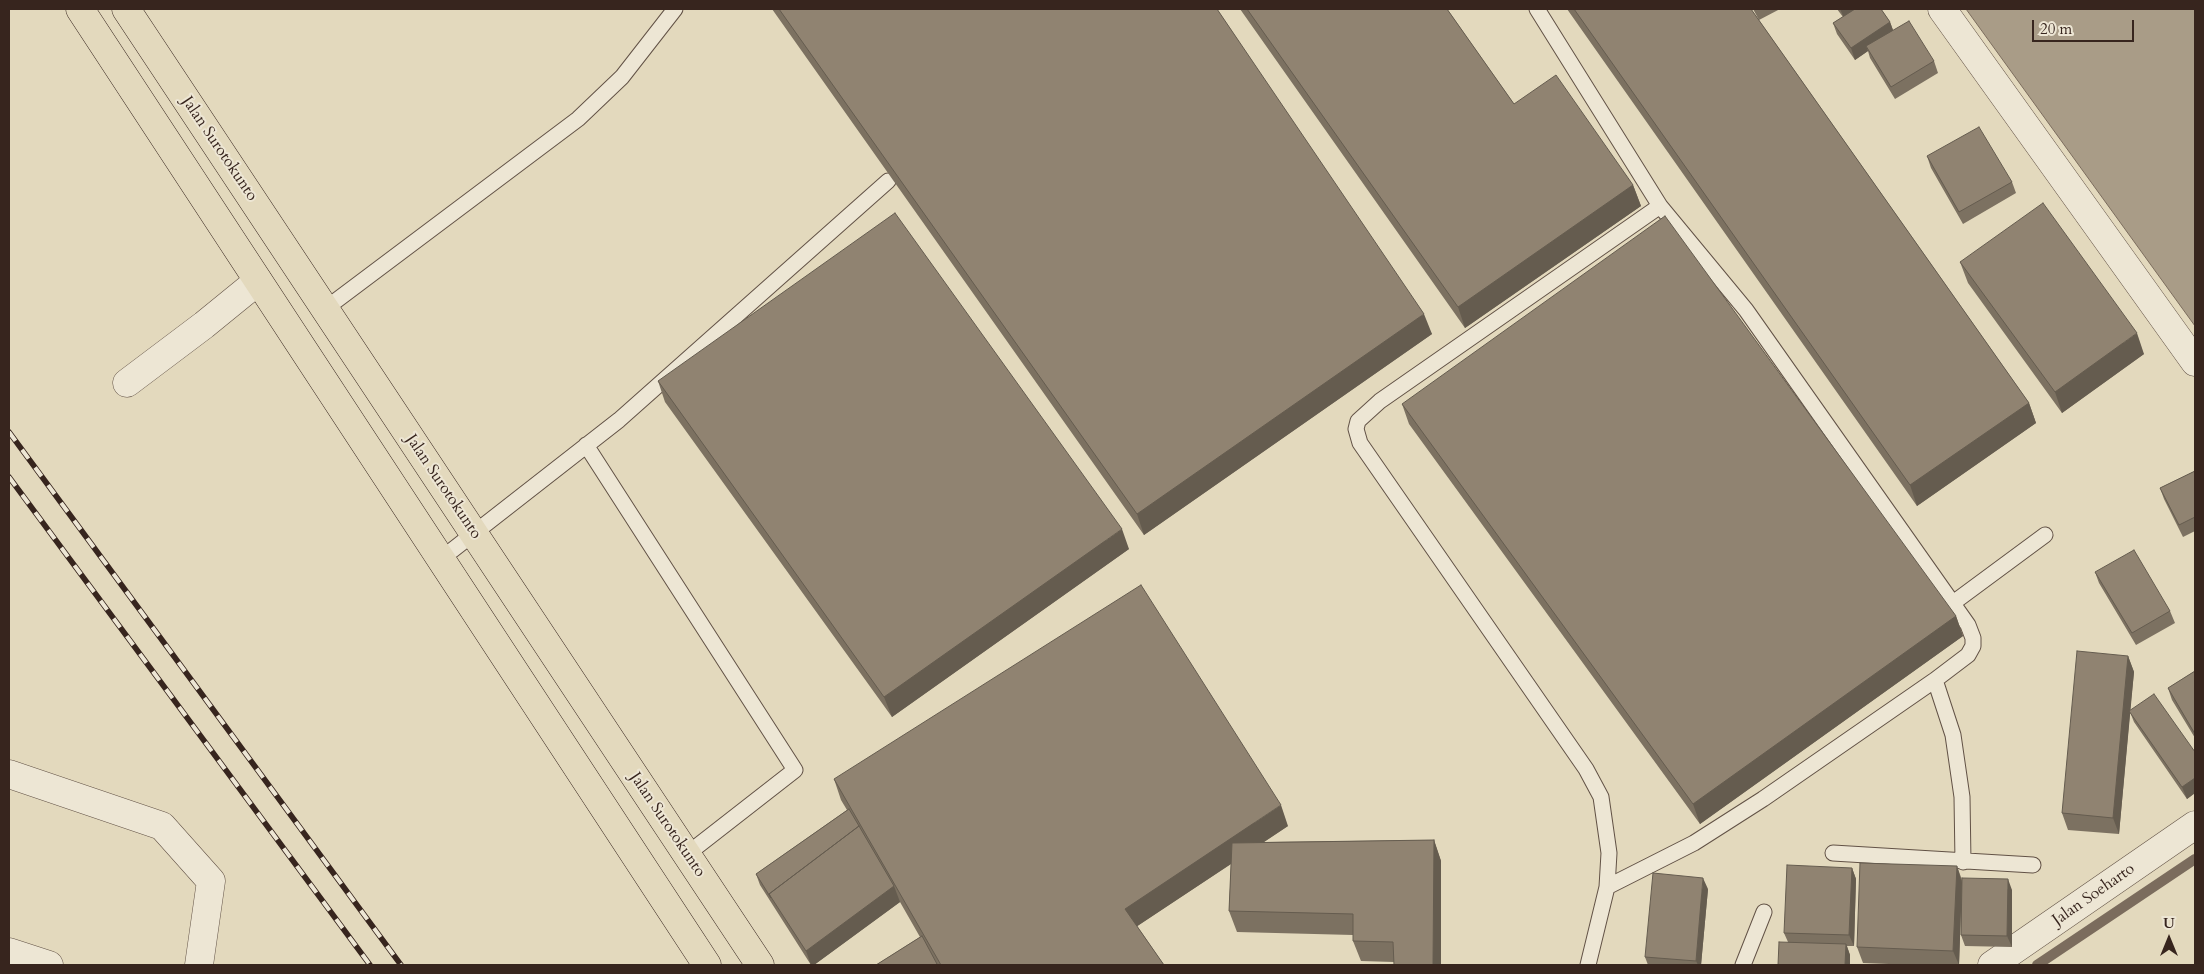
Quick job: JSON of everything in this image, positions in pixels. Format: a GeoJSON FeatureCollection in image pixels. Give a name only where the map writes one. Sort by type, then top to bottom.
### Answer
{"type":"FeatureCollection","features":[{"type":"Feature","properties":{"kind":"main road"},"geometry":{"type":"LineString","coordinates":[[80,9],[707,965]]}},
{"type":"Feature","properties":{"kind":"main road","name":"Jalan Surotokunto"},"geometry":{"type":"LineString","coordinates":[[126,9],[760,965]]}},
{"type":"Feature","properties":{"kind":"street"},"geometry":{"type":"LineString","coordinates":[[1942,9],[2195,362]]}},
{"type":"Feature","properties":{"kind":"street"},"geometry":{"type":"LineString","coordinates":[[128,383],[258,281]]}},
{"type":"Feature","properties":{"kind":"street"},"geometry":{"type":"LineString","coordinates":[[9,774],[162,826],[211,881],[198,965]]}},
{"type":"Feature","properties":{"kind":"street","name":"Jalan Soeharto"},"geometry":{"type":"LineString","coordinates":[[1992,965],[2195,825]]}},
{"type":"Feature","properties":{"kind":"street"},"geometry":{"type":"LineString","coordinates":[[9,952],[49,965]]}},
{"type":"Feature","properties":{"kind":"lane"},"geometry":{"type":"LineString","coordinates":[[325,309],[578,119],[622,77],[675,9]]}},
{"type":"Feature","properties":{"kind":"lane"},"geometry":{"type":"LineString","coordinates":[[1537,9],[1660,206],[1746,310],[1953,603],[1968,625],[1973,638],[1973,646],[1968,654],[1935,680],[1764,799],[1694,843],[1607,887]]}},
{"type":"Feature","properties":{"kind":"lane"},"geometry":{"type":"LineString","coordinates":[[440,559],[619,420],[888,181]]}},
{"type":"Feature","properties":{"kind":"lane"},"geometry":{"type":"LineString","coordinates":[[1588,965],[1607,887],[1609,854],[1601,797],[1586,768],[1360,443],[1356,429],[1358,421],[1380,402],[1660,206]]}},
{"type":"Feature","properties":{"kind":"lane"},"geometry":{"type":"LineString","coordinates":[[586,445],[795,770],[686,855]]}},
{"type":"Feature","properties":{"kind":"lane"},"geometry":{"type":"LineString","coordinates":[[1953,603],[2045,535]]}},
{"type":"Feature","properties":{"kind":"lane"},"geometry":{"type":"LineString","coordinates":[[1935,680],[1954,744],[1962,797],[1963,862]]}},
{"type":"Feature","properties":{"kind":"lane"},"geometry":{"type":"LineString","coordinates":[[1833,853],[2033,865]]}},
{"type":"Feature","properties":{"kind":"lane"},"geometry":{"type":"LineString","coordinates":[[1742,965],[1764,912]]}},
{"type":"Feature","properties":{"kind":"shaded area"},"geometry":{"type":"Polygon","coordinates":[[[1966,9],[2195,9],[2195,326],[1966,9]]]}},
{"type":"Feature","properties":{"kind":"building"},"geometry":{"type":"Polygon","coordinates":[[[779,9],[1217,9],[1424,314],[1137,514],[779,9]]]}},
{"type":"Feature","properties":{"kind":"building"},"geometry":{"type":"Polygon","coordinates":[[[1247,9],[1447,9],[1514,104],[1556,75],[1633,185],[1458,307],[1247,9]]]}},
{"type":"Feature","properties":{"kind":"building"},"geometry":{"type":"Polygon","coordinates":[[[1574,9],[1751,9],[2029,403],[1910,485],[1574,9]]]}},
{"type":"Feature","properties":{"kind":"building"},"geometry":{"type":"Polygon","coordinates":[[[1855,9],[1881,9],[1890,22],[1851,48],[1833,23],[1855,9]]]}},
{"type":"Feature","properties":{"kind":"building"},"geometry":{"type":"Polygon","coordinates":[[[1909,21],[1934,61],[1891,87],[1866,46],[1909,21]]]}},
{"type":"Feature","properties":{"kind":"building"},"geometry":{"type":"Polygon","coordinates":[[[1979,127],[2012,182],[1959,212],[1927,156],[1979,127]]]}},
{"type":"Feature","properties":{"kind":"building"},"geometry":{"type":"Polygon","coordinates":[[[2043,203],[2137,333],[2055,392],[1960,262],[2043,203]]]}},
{"type":"Feature","properties":{"kind":"building"},"geometry":{"type":"Polygon","coordinates":[[[895,213],[1122,529],[884,697],[658,381],[895,213]]]}},
{"type":"Feature","properties":{"kind":"building"},"geometry":{"type":"Polygon","coordinates":[[[1665,216],[1956,616],[1693,804],[1402,404],[1665,216]]]}},
{"type":"Feature","properties":{"kind":"building"},"geometry":{"type":"Polygon","coordinates":[[[2195,471],[2195,517],[2179,525],[2160,488],[2195,471]]]}},
{"type":"Feature","properties":{"kind":"building"},"geometry":{"type":"Polygon","coordinates":[[[2134,550],[2170,611],[2132,633],[2095,572],[2134,550]]]}},
{"type":"Feature","properties":{"kind":"building"},"geometry":{"type":"Polygon","coordinates":[[[1141,585],[1281,805],[1125,909],[1164,965],[941,965],[834,779],[1141,585]]]}},
{"type":"Feature","properties":{"kind":"building"},"geometry":{"type":"Polygon","coordinates":[[[2077,651],[2128,656],[2113,818],[2062,813],[2077,651]]]}},
{"type":"Feature","properties":{"kind":"building"},"geometry":{"type":"Polygon","coordinates":[[[2195,671],[2195,734],[2168,688],[2195,671]]]}},
{"type":"Feature","properties":{"kind":"building"},"geometry":{"type":"Polygon","coordinates":[[[2154,694],[2195,752],[2195,778],[2182,787],[2129,711],[2154,694]]]}},
{"type":"Feature","properties":{"kind":"building"},"geometry":{"type":"Polygon","coordinates":[[[849,809],[859,826],[769,894],[771,898],[756,874],[849,809]]]}},
{"type":"Feature","properties":{"kind":"building"},"geometry":{"type":"Polygon","coordinates":[[[859,826],[894,886],[806,951],[769,894],[859,826]]]}},
{"type":"Feature","properties":{"kind":"building"},"geometry":{"type":"Polygon","coordinates":[[[1434,840],[1433,965],[1394,965],[1393,942],[1353,941],[1353,914],[1229,911],[1232,843],[1434,840]]]}},
{"type":"Feature","properties":{"kind":"building"},"geometry":{"type":"Polygon","coordinates":[[[1860,863],[1957,866],[1953,951],[1857,947],[1860,863]]]}},
{"type":"Feature","properties":{"kind":"building"},"geometry":{"type":"Polygon","coordinates":[[[1787,865],[1852,868],[1849,935],[1784,933],[1787,865]]]}},
{"type":"Feature","properties":{"kind":"building"},"geometry":{"type":"Polygon","coordinates":[[[1653,873],[1703,878],[1696,961],[1645,957],[1653,873]]]}},
{"type":"Feature","properties":{"kind":"building"},"geometry":{"type":"Polygon","coordinates":[[[1962,878],[2008,879],[2007,936],[1961,935],[1962,878]]]}},
{"type":"Feature","properties":{"kind":"building"},"geometry":{"type":"Polygon","coordinates":[[[922,936],[937,964],[876,965],[922,936]]]}},
{"type":"Feature","properties":{"kind":"building"},"geometry":{"type":"Polygon","coordinates":[[[1779,942],[1846,944],[1845,965],[1778,965],[1779,942]]]}},
{"type":"Feature","properties":{"kind":"waterway"},"geometry":{"type":"LineString","coordinates":[[2037,965],[2195,859]]}},
{"type":"Feature","properties":{"kind":"railway"},"geometry":{"type":"LineString","coordinates":[[9,432],[401,965]]}},
{"type":"Feature","properties":{"kind":"railway"},"geometry":{"type":"LineString","coordinates":[[9,477],[370,965]]}}]}
